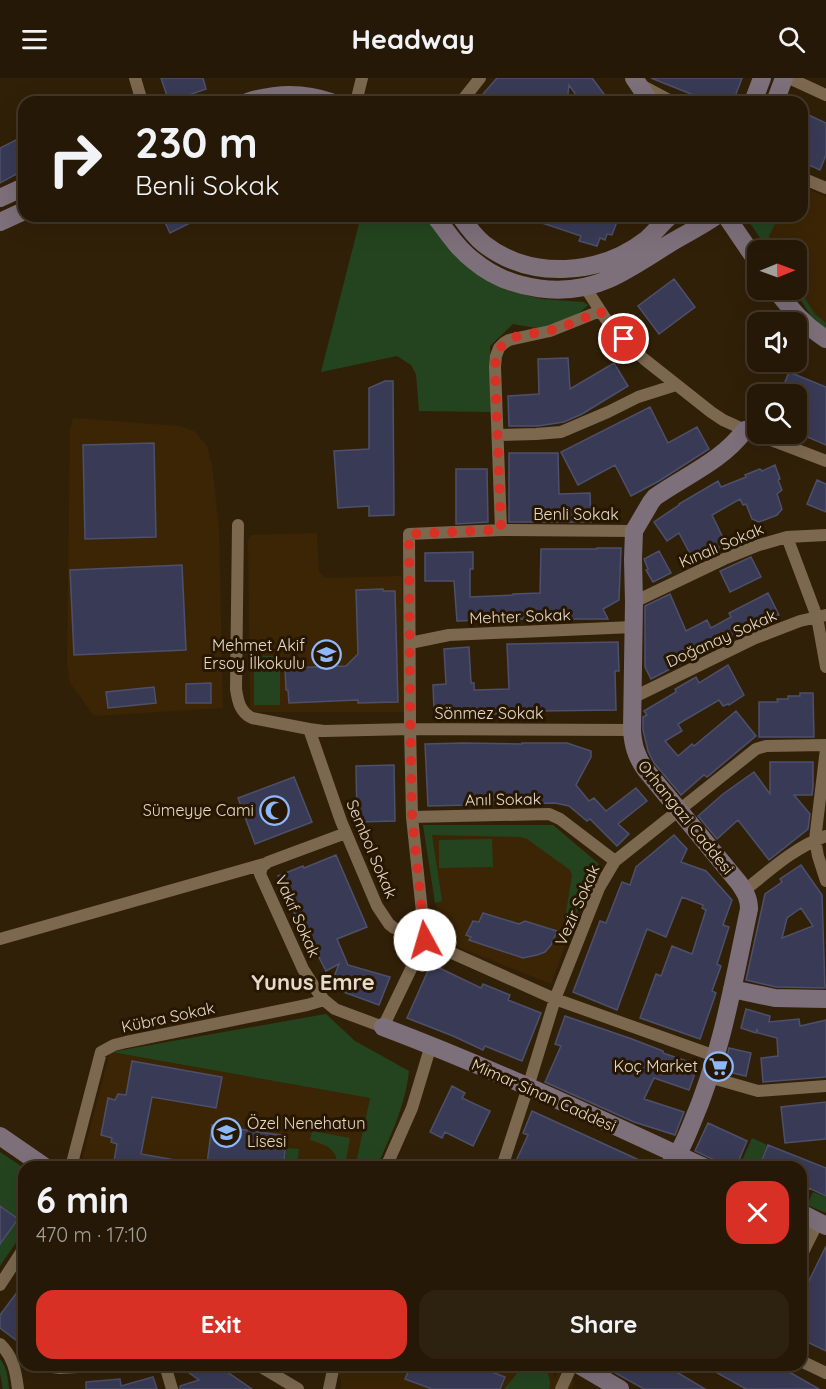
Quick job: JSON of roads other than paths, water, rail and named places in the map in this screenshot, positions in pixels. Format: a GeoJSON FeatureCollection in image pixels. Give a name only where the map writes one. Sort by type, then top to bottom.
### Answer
{"type":"FeatureCollection","features":[{"type":"Feature","properties":{"kind":"street"},"geometry":{"type":"LineString","coordinates":[[135,78],[140,96]]}},
{"type":"Feature","properties":{"kind":"street"},"geometry":{"type":"LineString","coordinates":[[358,96],[362,78]]}},
{"type":"Feature","properties":{"kind":"street"},"geometry":{"type":"LineString","coordinates":[[466,96],[480,78]]}},
{"type":"Feature","properties":{"kind":"street"},"geometry":{"type":"LineString","coordinates":[[755,96],[762,78]]}},
{"type":"Feature","properties":{"kind":"street"},"geometry":{"type":"LineString","coordinates":[[778,96],[786,78],[826,95]]}},
{"type":"Feature","properties":{"kind":"street"},"geometry":{"type":"LineString","coordinates":[[636,81],[646,96]]}},
{"type":"Feature","properties":{"kind":"street"},"geometry":{"type":"LineString","coordinates":[[636,81],[662,96]]}},
{"type":"Feature","properties":{"kind":"street"},"geometry":{"type":"LineString","coordinates":[[272,96],[304,96]]}},
{"type":"Feature","properties":{"kind":"street"},"geometry":{"type":"LineString","coordinates":[[808,180],[826,188]]}},
{"type":"Feature","properties":{"kind":"street"},"geometry":{"type":"LineString","coordinates":[[0,198],[18,190]]}},
{"type":"Feature","properties":{"kind":"street"},"geometry":{"type":"LineString","coordinates":[[0,222],[18,214]]}},
{"type":"Feature","properties":{"kind":"street"},"geometry":{"type":"LineString","coordinates":[[440,222],[472,260],[498,277],[513,283],[541,288],[568,289],[608,280],[706,222]]}},
{"type":"Feature","properties":{"kind":"street"},"geometry":{"type":"LineString","coordinates":[[465,222],[484,244],[511,259],[550,269],[571,269],[593,266],[627,252],[647,238],[664,222]]}},
{"type":"Feature","properties":{"kind":"street"},"geometry":{"type":"LineString","coordinates":[[730,222],[747,247]]}},
{"type":"Feature","properties":{"kind":"street"},"geometry":{"type":"LineString","coordinates":[[585,287],[600,311],[630,346],[711,412],[745,430],[826,461]]}},
{"type":"Feature","properties":{"kind":"street"},"geometry":{"type":"LineString","coordinates":[[784,300],[793,312],[826,339]]}},
{"type":"Feature","properties":{"kind":"street"},"geometry":{"type":"LineString","coordinates":[[501,530],[495,367],[499,348],[509,340],[550,331],[600,311]]}},
{"type":"Feature","properties":{"kind":"street"},"geometry":{"type":"LineString","coordinates":[[498,435],[561,432],[638,397],[676,385]]}},
{"type":"Feature","properties":{"kind":"street","name":"Orhangazi Caddesi"},"geometry":{"type":"LineString","coordinates":[[673,1161],[701,1102],[709,1077],[732,989],[749,902],[744,891],[638,759],[634,748],[632,698],[634,531],[655,497],[715,460],[737,441],[745,430]]}},
{"type":"Feature","properties":{"kind":"street"},"geometry":{"type":"LineString","coordinates":[[238,525],[236,689],[241,709],[252,718],[309,729]]}},
{"type":"Feature","properties":{"kind":"street","name":"Benli Sokak"},"geometry":{"type":"LineString","coordinates":[[410,642],[409,534],[501,530],[634,531]]}},
{"type":"Feature","properties":{"kind":"street","name":"Kınalı Sokak"},"geometry":{"type":"LineString","coordinates":[[634,602],[759,545],[787,537],[826,535]]}},
{"type":"Feature","properties":{"kind":"street"},"geometry":{"type":"LineString","coordinates":[[787,537],[822,616],[826,667]]}},
{"type":"Feature","properties":{"kind":"street","name":"Doğanay Sokak"},"geometry":{"type":"LineString","coordinates":[[632,698],[753,639],[800,621],[822,616]]}},
{"type":"Feature","properties":{"kind":"street","name":"Mehter Sokak"},"geometry":{"type":"LineString","coordinates":[[410,642],[449,635],[633,627]]}},
{"type":"Feature","properties":{"kind":"street"},"geometry":{"type":"LineString","coordinates":[[383,1027],[425,940],[412,817],[410,642]]}},
{"type":"Feature","properties":{"kind":"street","name":"Sönmez Sokak"},"geometry":{"type":"LineString","coordinates":[[309,729],[324,731],[632,730]]}},
{"type":"Feature","properties":{"kind":"street","name":"Sembol Sokak"},"geometry":{"type":"LineString","coordinates":[[309,729],[346,833],[377,906],[389,924],[398,931],[425,940],[555,999],[715,1056]]}},
{"type":"Feature","properties":{"kind":"street","name":"Vezir Sokak"},"geometry":{"type":"LineString","coordinates":[[504,1161],[555,999],[599,888],[615,861],[756,749],[766,746],[826,747]]}},
{"type":"Feature","properties":{"kind":"street"},"geometry":{"type":"LineString","coordinates":[[826,747],[818,856],[826,881]]}},
{"type":"Feature","properties":{"kind":"street","name":"Anıl Sokak"},"geometry":{"type":"LineString","coordinates":[[412,817],[549,814],[560,819],[615,861]]}},
{"type":"Feature","properties":{"kind":"street","name":"Vakıf Sokak"},"geometry":{"type":"LineString","coordinates":[[346,833],[264,864],[260,874],[303,969],[324,1000],[335,1009],[383,1027]]}},
{"type":"Feature","properties":{"kind":"street"},"geometry":{"type":"LineString","coordinates":[[744,891],[783,860],[821,838]]}},
{"type":"Feature","properties":{"kind":"street"},"geometry":{"type":"LineString","coordinates":[[0,939],[264,864]]}},
{"type":"Feature","properties":{"kind":"street"},"geometry":{"type":"LineString","coordinates":[[732,989],[776,998],[826,999]]}},
{"type":"Feature","properties":{"kind":"street","name":"Kübra Sokak"},"geometry":{"type":"LineString","coordinates":[[73,1161],[101,1052],[107,1048],[324,1000]]}},
{"type":"Feature","properties":{"kind":"street","name":"Mimar Sinan Caddesi"},"geometry":{"type":"LineString","coordinates":[[383,1027],[528,1087],[673,1161]]}},
{"type":"Feature","properties":{"kind":"street"},"geometry":{"type":"LineString","coordinates":[[389,1161],[412,1108],[431,1045]]}},
{"type":"Feature","properties":{"kind":"street"},"geometry":{"type":"LineString","coordinates":[[709,1077],[758,1091],[826,1086]]}},
{"type":"Feature","properties":{"kind":"street"},"geometry":{"type":"LineString","coordinates":[[0,1136],[36,1161]]}},
{"type":"Feature","properties":{"kind":"street"},"geometry":{"type":"LineString","coordinates":[[807,1216],[822,1224],[807,1247]]}},
{"type":"Feature","properties":{"kind":"street"},"geometry":{"type":"LineString","coordinates":[[0,1285],[18,1257]]}},
{"type":"Feature","properties":{"kind":"street"},"geometry":{"type":"LineString","coordinates":[[3,1346],[18,1356]]}},
{"type":"Feature","properties":{"kind":"street"},"geometry":{"type":"LineString","coordinates":[[3,1346],[14,1366],[18,1389]]}},
{"type":"Feature","properties":{"kind":"street"},"geometry":{"type":"LineString","coordinates":[[807,1364],[826,1373]]}},
{"type":"Feature","properties":{"kind":"street"},"geometry":{"type":"LineString","coordinates":[[167,1371],[172,1389]]}},
{"type":"Feature","properties":{"kind":"street"},"geometry":{"type":"LineString","coordinates":[[268,1371],[298,1389]]}},
{"type":"Feature","properties":{"kind":"street"},"geometry":{"type":"LineString","coordinates":[[329,1389],[333,1371]]}},
{"type":"Feature","properties":{"kind":"street"},"geometry":{"type":"LineString","coordinates":[[561,1389],[569,1371]]}},
{"type":"Feature","properties":{"kind":"street"},"geometry":{"type":"LineString","coordinates":[[589,1371],[620,1389]]}},
{"type":"Feature","properties":{"kind":"place","name":"Mehmet Akif Ersoy İlkokulu"},"geometry":{"type":"Point","coordinates":[326,654]}},
{"type":"Feature","properties":{"kind":"place","name":"Sümeyye Cami"},"geometry":{"type":"Point","coordinates":[275,810]}},
{"type":"Feature","properties":{"kind":"place","name":"Koç Market"},"geometry":{"type":"Point","coordinates":[719,1066]}},
{"type":"Feature","properties":{"kind":"place","name":"Özel Nenehatun Lisesi"},"geometry":{"type":"Point","coordinates":[226,1132]}},
{"type":"Feature","properties":{"kind":"district","name":"Yunus Emre"},"geometry":{"type":"Point","coordinates":[313,982]}}]}
